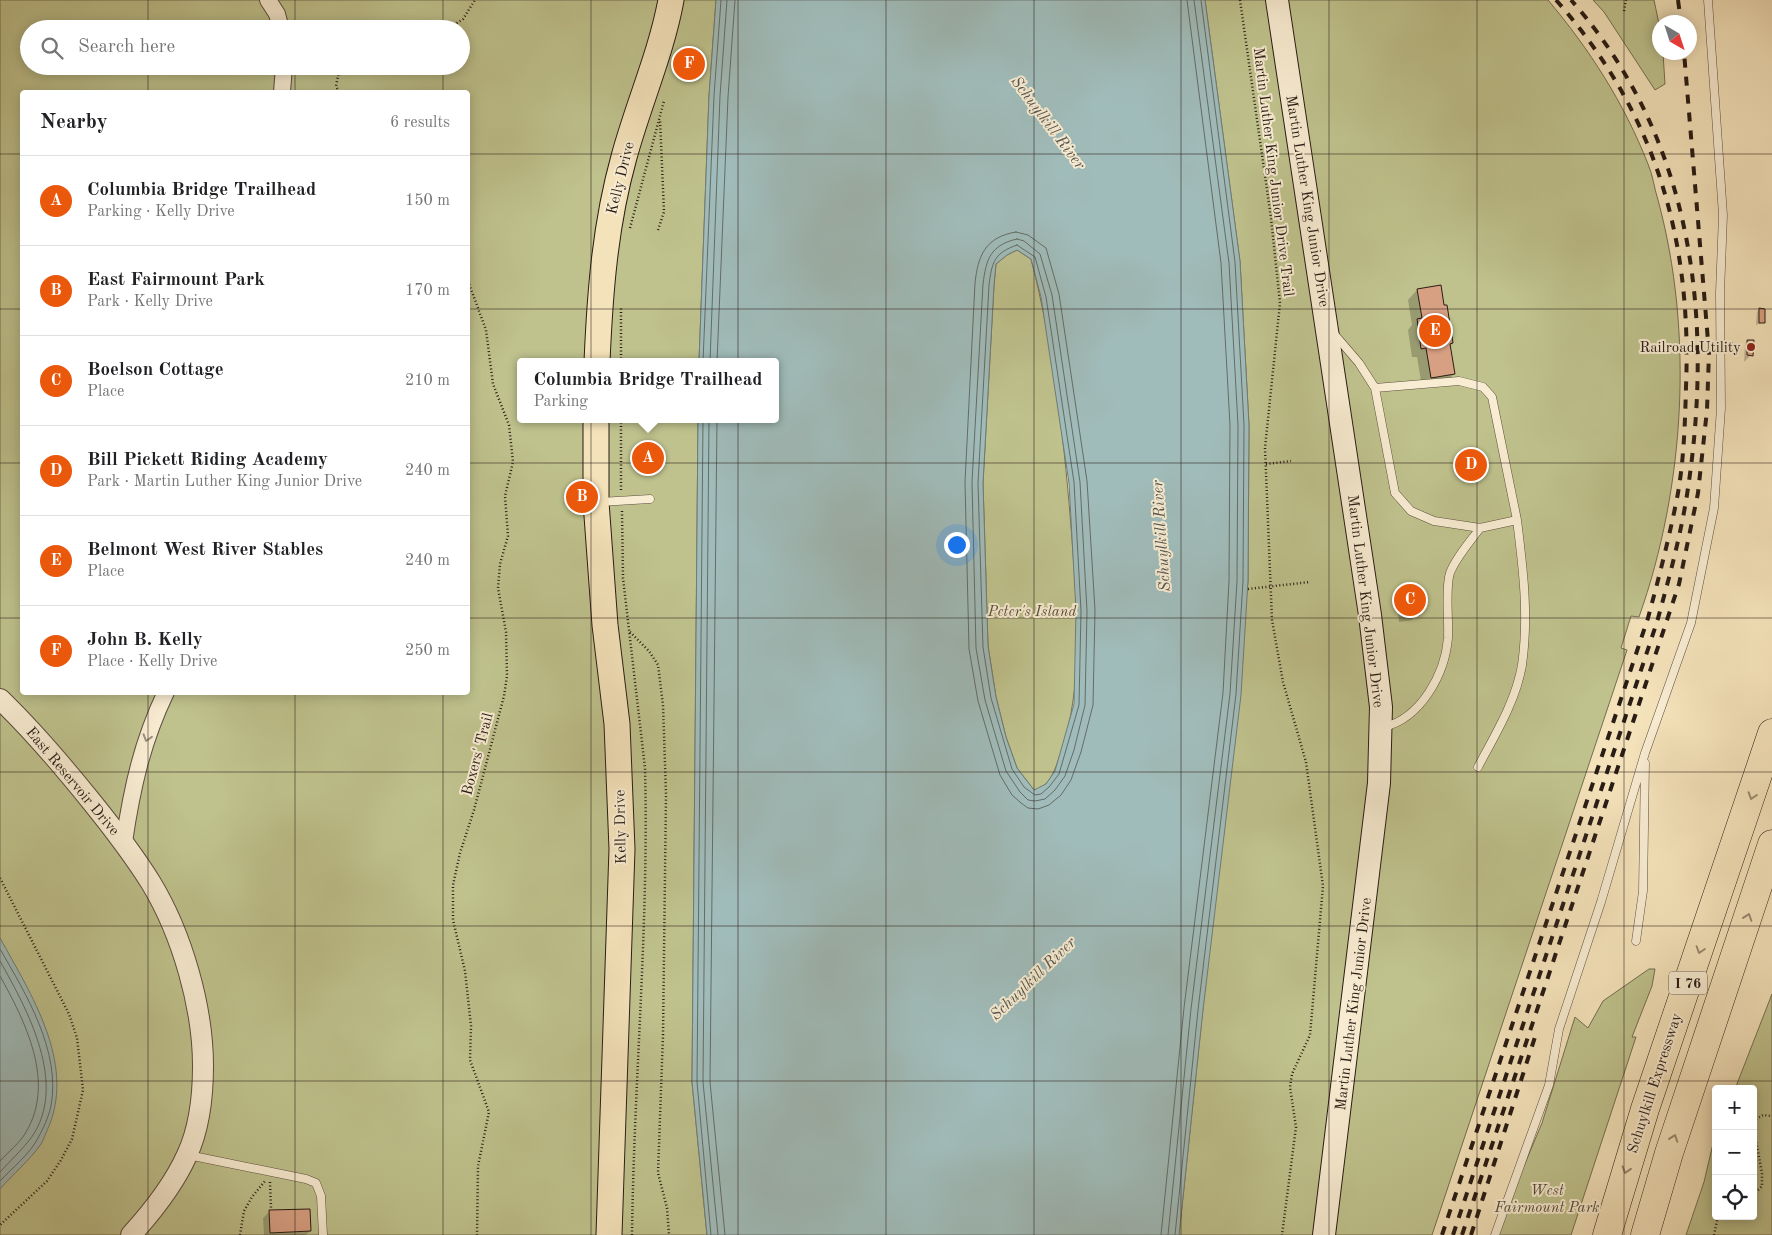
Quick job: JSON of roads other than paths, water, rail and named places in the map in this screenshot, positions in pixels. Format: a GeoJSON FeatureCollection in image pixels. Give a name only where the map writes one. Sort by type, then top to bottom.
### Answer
{"type":"FeatureCollection","features":[{"type":"Feature","properties":{"kind":"highway","name":"Schuylkill Expressway"},"geometry":{"type":"LineString","coordinates":[[1607,1235],[1645,1110],[1772,733]]}},
{"type":"Feature","properties":{"kind":"highway","name":"I 76"},"geometry":{"type":"LineString","coordinates":[[1645,1235],[1668,1153],[1772,844]]}},
{"type":"Feature","properties":{"kind":"main road","name":"Kelly Drive"},"geometry":{"type":"LineString","coordinates":[[597,358],[602,272],[610,215],[623,159],[656,56],[671,0]]}},
{"type":"Feature","properties":{"kind":"main road","name":"Martin Luther King Junior Drive"},"geometry":{"type":"LineString","coordinates":[[1277,0],[1370,615],[1379,679],[1381,727],[1377,811],[1324,1235]]}},
{"type":"Feature","properties":{"kind":"main road","name":"Kelly Drive"},"geometry":{"type":"LineString","coordinates":[[596,423],[596,502],[605,625],[617,724],[622,849],[609,1235]]}},
{"type":"Feature","properties":{"kind":"street"},"geometry":{"type":"LineString","coordinates":[[268,0],[279,20]]}},
{"type":"Feature","properties":{"kind":"street"},"geometry":{"type":"LineString","coordinates":[[282,90],[283,75]]}},
{"type":"Feature","properties":{"kind":"street"},"geometry":{"type":"LineString","coordinates":[[124,842],[132,787],[152,721],[165,695]]}},
{"type":"Feature","properties":{"kind":"street","name":"East Reservoir Drive"},"geometry":{"type":"LineString","coordinates":[[0,699],[55,755],[124,842],[152,884],[171,922],[195,995],[203,1045],[204,1098],[188,1155],[150,1212],[131,1235]]}},
{"type":"Feature","properties":{"kind":"lane"},"geometry":{"type":"LineString","coordinates":[[1495,1235],[1549,1085],[1559,1029],[1601,902],[1645,753],[1691,623],[1714,508],[1721,408],[1720,293],[1723,215],[1708,0]]}},
{"type":"Feature","properties":{"kind":"lane"},"geometry":{"type":"LineString","coordinates":[[1327,325],[1358,363],[1375,388],[1395,493],[1411,511],[1434,521],[1480,528],[1517,520]]}},
{"type":"Feature","properties":{"kind":"lane"},"geometry":{"type":"LineString","coordinates":[[1375,388],[1459,381],[1483,387],[1492,397],[1517,520],[1526,595],[1522,666],[1506,714],[1478,767]]}},
{"type":"Feature","properties":{"kind":"lane"},"geometry":{"type":"LineString","coordinates":[[596,502],[650,499]]}},
{"type":"Feature","properties":{"kind":"lane"},"geometry":{"type":"LineString","coordinates":[[1381,727],[1390,725],[1408,715],[1418,705],[1436,679],[1446,653],[1449,575],[1480,528]]}},
{"type":"Feature","properties":{"kind":"lane"},"geometry":{"type":"LineString","coordinates":[[1636,941],[1643,891],[1645,753]]}},
{"type":"Feature","properties":{"kind":"lane"},"geometry":{"type":"LineString","coordinates":[[188,1155],[306,1179],[316,1183],[321,1196],[323,1235]]}},
{"type":"Feature","properties":{"kind":"water","name":"Schuylkill River"},"geometry":{"type":"Polygon","coordinates":[[[716,0],[1205,0],[1240,261],[1249,425],[1248,581],[1241,695],[1203,1010],[1179,1235],[707,1235],[692,1082],[698,423],[779,423],[779,358],[699,358],[709,96],[716,0]],[[1017,250],[996,264],[983,483],[988,646],[996,697],[1006,737],[1017,768],[1034,790],[1046,784],[1055,771],[1074,704],[1076,611],[1069,483],[1041,297],[1031,259],[1017,250]]]}},
{"type":"Feature","properties":{"kind":"water"},"geometry":{"type":"Polygon","coordinates":[[[0,938],[36,1005],[46,1029],[53,1053],[57,1078],[56,1102],[42,1142],[32,1156],[0,1189],[0,938]]]}},
{"type":"Feature","properties":{"kind":"railway"},"geometry":{"type":"LineString","coordinates":[[1442,1235],[1648,618],[1675,509],[1683,454],[1686,333],[1682,280],[1674,229],[1661,180],[1643,133],[1619,87],[1591,43],[1556,0]]}},
{"type":"Feature","properties":{"kind":"railway"},"geometry":{"type":"LineString","coordinates":[[1453,1235],[1657,622],[1673,562],[1686,501],[1694,434],[1698,367],[1695,301],[1686,236],[1670,173],[1645,112],[1613,54],[1571,0]]}},
{"type":"Feature","properties":{"kind":"railway"},"geometry":{"type":"LineString","coordinates":[[1678,0],[1680,15]]}},
{"type":"Feature","properties":{"kind":"railway"},"geometry":{"type":"LineString","coordinates":[[1462,1235],[1679,584],[1698,493],[1707,410],[1709,353],[1685,60]]}},
{"type":"Feature","properties":{"kind":"railway"},"geometry":{"type":"LineString","coordinates":[[1471,1235],[1535,1037]]}},
{"type":"Feature","properties":{"kind":"place","name":"John B. Kelly"},"geometry":{"type":"Point","coordinates":[689,64]}},
{"type":"Feature","properties":{"kind":"place","name":"Belmont West River Stables"},"geometry":{"type":"Point","coordinates":[1435,331]}},
{"type":"Feature","properties":{"kind":"place","name":"Railroad Utility"},"geometry":{"type":"Point","coordinates":[1751,347]}},
{"type":"Feature","properties":{"kind":"place","name":"Columbia Bridge Trailhead"},"geometry":{"type":"Point","coordinates":[648,458]}},
{"type":"Feature","properties":{"kind":"place","name":"Bill Pickett Riding Academy"},"geometry":{"type":"Point","coordinates":[1471,465]}},
{"type":"Feature","properties":{"kind":"place","name":"East Fairmount Park"},"geometry":{"type":"Point","coordinates":[582,497]}},
{"type":"Feature","properties":{"kind":"place","name":"Boelson Cottage"},"geometry":{"type":"Point","coordinates":[1410,600]}},
{"type":"Feature","properties":{"kind":"park label","name":"Peter's Island"},"geometry":{"type":"Point","coordinates":[1032,611]}},
{"type":"Feature","properties":{"kind":"park label","name":"West Fairmount Park"},"geometry":{"type":"Point","coordinates":[1547,1198]}}]}
